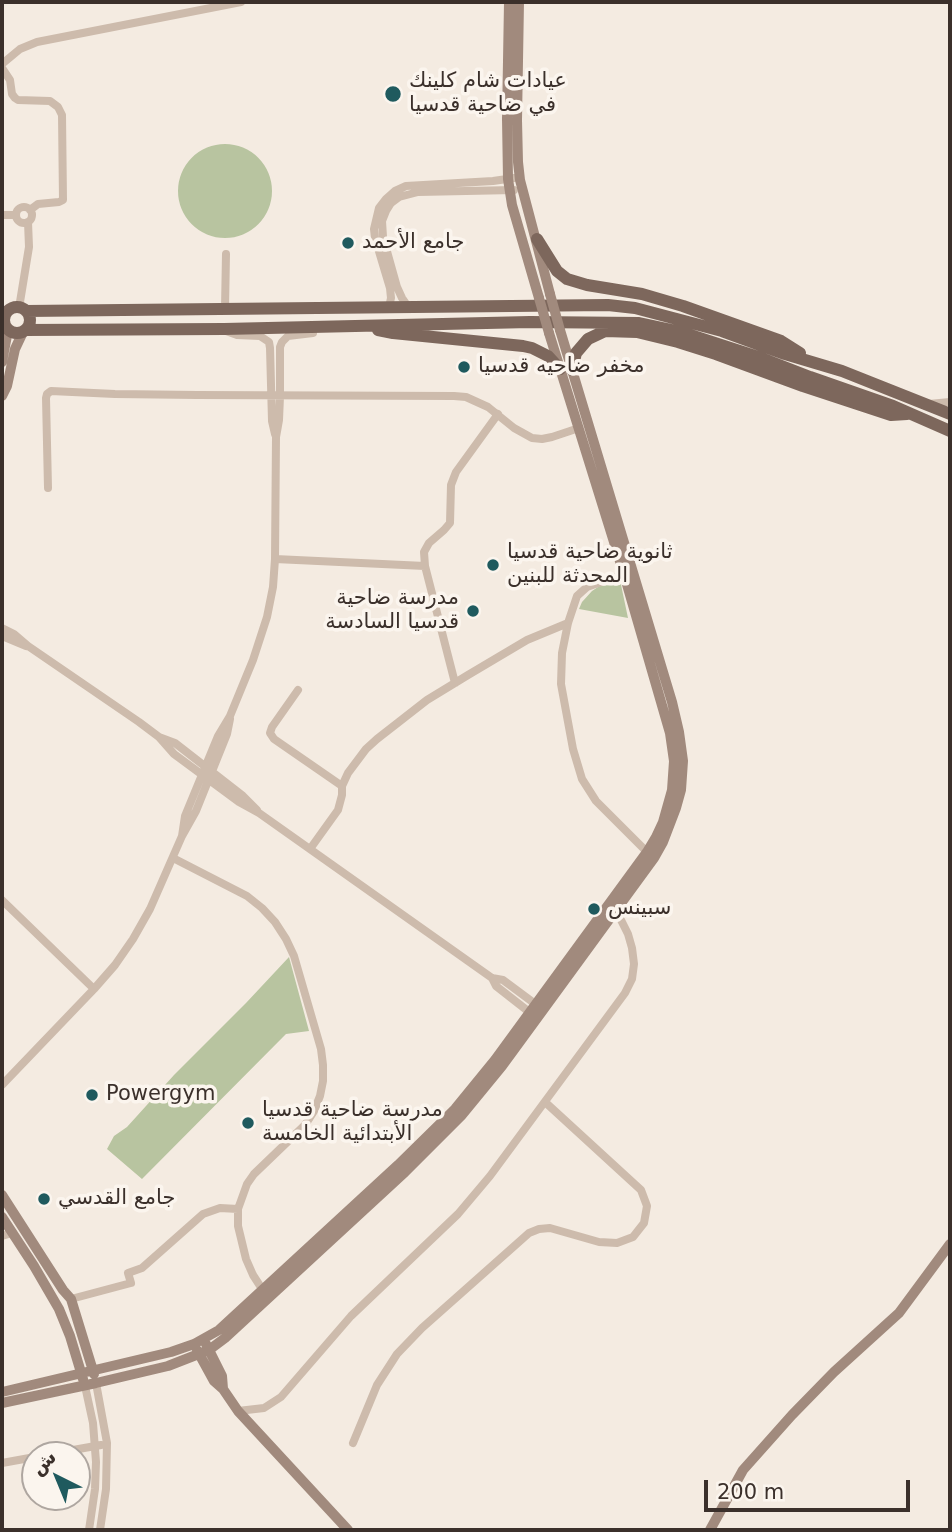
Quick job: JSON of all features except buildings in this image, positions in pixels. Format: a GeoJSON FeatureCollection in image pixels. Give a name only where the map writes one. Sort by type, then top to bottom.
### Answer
{"type":"FeatureCollection","features":[{"type":"Feature","properties":{"kind":"main road"},"geometry":{"type":"LineString","coordinates":[[509,2],[514,16],[520,176],[550,294],[554,332]]}},
{"type":"Feature","properties":{"kind":"main road"},"geometry":{"type":"LineString","coordinates":[[2,1403],[168,1366],[225,1338],[265,1294],[439,1139],[482,1091],[670,825],[682,783],[682,746],[554,332],[539,298],[509,185],[507,120],[514,16],[519,2]]}},
{"type":"Feature","properties":{"kind":"main road"},"geometry":{"type":"LineString","coordinates":[[537,239],[557,271],[567,279],[642,294],[683,306],[781,341],[812,361]]}},
{"type":"Feature","properties":{"kind":"main road"},"geometry":{"type":"LineString","coordinates":[[2,396],[6,386],[10,348],[4,319],[14,310],[608,305],[635,308],[695,323],[842,370],[950,414]]}},
{"type":"Feature","properties":{"kind":"main road"},"geometry":{"type":"LineString","coordinates":[[2,362],[30,321],[14,310]]}},
{"type":"Feature","properties":{"kind":"main road"},"geometry":{"type":"LineString","coordinates":[[5,329],[12,333],[530,322],[639,323],[681,332],[761,358],[950,431]]}},
{"type":"Feature","properties":{"kind":"main road"},"geometry":{"type":"LineString","coordinates":[[364,326],[393,334],[523,346],[548,356],[566,370],[579,428],[629,572]]}},
{"type":"Feature","properties":{"kind":"main road"},"geometry":{"type":"LineString","coordinates":[[566,370],[588,339],[605,331],[637,332],[716,354],[891,415],[911,414]]}},
{"type":"Feature","properties":{"kind":"main road"},"geometry":{"type":"LineString","coordinates":[[2,1195],[7,1235],[59,1309],[87,1371]]}},
{"type":"Feature","properties":{"kind":"main road"},"geometry":{"type":"LineString","coordinates":[[6,1217],[71,1299],[90,1384]]}},
{"type":"Feature","properties":{"kind":"main road"},"geometry":{"type":"LineString","coordinates":[[710,1530],[743,1469],[834,1372],[899,1313],[950,1244]]}},
{"type":"Feature","properties":{"kind":"main road"},"geometry":{"type":"LineString","coordinates":[[202,1347],[214,1381],[238,1411],[348,1530]]}},
{"type":"Feature","properties":{"kind":"main road"},"geometry":{"type":"LineString","coordinates":[[2,1392],[202,1347]]}},
{"type":"Feature","properties":{"kind":"street"},"geometry":{"type":"LineString","coordinates":[[30,210],[38,204],[63,200],[62,116],[58,107],[50,101],[15,98],[10,80],[2,66],[20,49],[37,42],[241,2]]}},
{"type":"Feature","properties":{"kind":"street"},"geometry":{"type":"LineString","coordinates":[[509,185],[520,176]]}},
{"type":"Feature","properties":{"kind":"street"},"geometry":{"type":"LineString","coordinates":[[409,308],[397,287],[383,237],[382,221],[391,203],[408,193],[493,181],[523,189]]}},
{"type":"Feature","properties":{"kind":"street"},"geometry":{"type":"LineString","coordinates":[[389,307],[391,293],[374,229],[379,208],[386,198],[406,186],[449,187]]}},
{"type":"Feature","properties":{"kind":"street"},"geometry":{"type":"LineString","coordinates":[[14,310],[29,247],[28,222],[32,215],[26,207],[21,208],[16,215]]}},
{"type":"Feature","properties":{"kind":"street"},"geometry":{"type":"LineString","coordinates":[[2,215],[16,215],[22,222],[28,222]]}},
{"type":"Feature","properties":{"kind":"street"},"geometry":{"type":"LineString","coordinates":[[225,308],[226,254]]}},
{"type":"Feature","properties":{"kind":"street"},"geometry":{"type":"LineString","coordinates":[[3,1084],[115,965],[150,909],[182,836],[193,818],[207,773],[227,734],[230,716],[261,638],[273,587],[276,437],[272,421],[280,348],[288,336],[323,331],[330,326]]}},
{"type":"Feature","properties":{"kind":"street"},"geometry":{"type":"LineString","coordinates":[[224,330],[237,335],[260,336],[269,342],[276,396]]}},
{"type":"Feature","properties":{"kind":"street"},"geometry":{"type":"LineString","coordinates":[[270,348],[276,345],[280,348]]}},
{"type":"Feature","properties":{"kind":"street"},"geometry":{"type":"LineString","coordinates":[[48,488],[46,398],[49,392],[454,396],[478,401],[522,434],[532,438],[552,437],[579,428]]}},
{"type":"Feature","properties":{"kind":"street"},"geometry":{"type":"LineString","coordinates":[[925,404],[950,402]]}},
{"type":"Feature","properties":{"kind":"street"},"geometry":{"type":"LineString","coordinates":[[455,683],[425,566],[424,552],[450,523],[451,485],[456,472],[498,414]]}},
{"type":"Feature","properties":{"kind":"street"},"geometry":{"type":"LineString","coordinates":[[275,559],[425,566]]}},
{"type":"Feature","properties":{"kind":"street"},"geometry":{"type":"LineString","coordinates":[[629,572],[582,591],[574,602],[562,653],[561,675],[569,727],[579,770],[586,787],[596,802],[650,855]]}},
{"type":"Feature","properties":{"kind":"street"},"geometry":{"type":"LineString","coordinates":[[310,849],[338,810],[342,786],[348,773],[372,744],[427,700],[520,644],[568,623]]}},
{"type":"Feature","properties":{"kind":"street"},"geometry":{"type":"LineString","coordinates":[[2,628],[159,737],[170,750],[207,773],[243,806],[259,813],[492,978],[503,980],[536,1011]]}},
{"type":"Feature","properties":{"kind":"street"},"geometry":{"type":"LineString","coordinates":[[2,636],[29,646]]}},
{"type":"Feature","properties":{"kind":"street"},"geometry":{"type":"LineString","coordinates":[[298,690],[272,727],[271,737],[342,786]]}},
{"type":"Feature","properties":{"kind":"street"},"geometry":{"type":"LineString","coordinates":[[173,858],[247,897],[275,922],[294,956],[321,1049],[323,1080],[314,1111],[304,1125],[254,1174],[247,1184],[238,1209],[238,1226],[246,1259],[265,1294]]}},
{"type":"Feature","properties":{"kind":"street"},"geometry":{"type":"LineString","coordinates":[[2,900],[94,989]]}},
{"type":"Feature","properties":{"kind":"street"},"geometry":{"type":"LineString","coordinates":[[238,1411],[264,1408],[281,1397],[351,1316],[466,1205],[482,1186],[625,993],[632,979],[632,948],[614,905]]}},
{"type":"Feature","properties":{"kind":"street"},"geometry":{"type":"LineString","coordinates":[[353,1444],[377,1385],[397,1354],[422,1328],[529,1233],[550,1227],[599,1242],[617,1243],[633,1237],[644,1223],[647,1206],[641,1190],[545,1101]]}},
{"type":"Feature","properties":{"kind":"street"},"geometry":{"type":"LineString","coordinates":[[71,1299],[131,1283],[128,1273],[142,1268],[203,1214],[220,1208],[238,1209]]}},
{"type":"Feature","properties":{"kind":"street"},"geometry":{"type":"LineString","coordinates":[[90,1384],[107,1443],[106,1489],[100,1530]]}},
{"type":"Feature","properties":{"kind":"street"},"geometry":{"type":"LineString","coordinates":[[89,1530],[95,1489],[90,1384]]}},
{"type":"Feature","properties":{"kind":"street"},"geometry":{"type":"LineString","coordinates":[[91,1447],[107,1443]]}},
{"type":"Feature","properties":{"kind":"street"},"geometry":{"type":"LineString","coordinates":[[2,1463],[21,1460]]}},
{"type":"Feature","properties":{"kind":"green space"},"geometry":{"type":"Polygon","coordinates":[[[225,144],[243,147],[258,158],[269,173],[272,191],[269,209],[258,224],[243,235],[225,238],[207,235],[192,224],[181,209],[178,191],[181,173],[192,158],[207,147],[225,144]]]}},
{"type":"Feature","properties":{"kind":"green space"},"geometry":{"type":"Polygon","coordinates":[[[620,580],[628,618],[579,609],[592,591],[601,585],[620,580]]]}},
{"type":"Feature","properties":{"kind":"green space"},"geometry":{"type":"Polygon","coordinates":[[[289,957],[309,1031],[286,1034],[142,1179],[107,1149],[114,1136],[127,1127],[289,957]]]}},
{"type":"Feature","properties":{"kind":"place","name":"عيادات شام كلينك في ضاحية قدسيا"},"geometry":{"type":"Point","coordinates":[393,94]}},
{"type":"Feature","properties":{"kind":"place","name":"جامع الأحمد"},"geometry":{"type":"Point","coordinates":[348,243]}},
{"type":"Feature","properties":{"kind":"place","name":"مخفر ضاحيه قدسيا"},"geometry":{"type":"Point","coordinates":[464,367]}},
{"type":"Feature","properties":{"kind":"place","name":"ثانوية ضاحية قدسيا المحدثة للبنين"},"geometry":{"type":"Point","coordinates":[493,565]}},
{"type":"Feature","properties":{"kind":"place","name":"مدرسة ضاحية قدسيا السادسة"},"geometry":{"type":"Point","coordinates":[473,611]}},
{"type":"Feature","properties":{"kind":"place","name":"سبينس"},"geometry":{"type":"Point","coordinates":[594,909]}},
{"type":"Feature","properties":{"kind":"place","name":"Powergym"},"geometry":{"type":"Point","coordinates":[92,1095]}},
{"type":"Feature","properties":{"kind":"place","name":"مدرسة ضاحية قدسيا الأبتدائية الخامسة"},"geometry":{"type":"Point","coordinates":[248,1123]}},
{"type":"Feature","properties":{"kind":"place","name":"جامع القدسي"},"geometry":{"type":"Point","coordinates":[44,1199]}}]}
